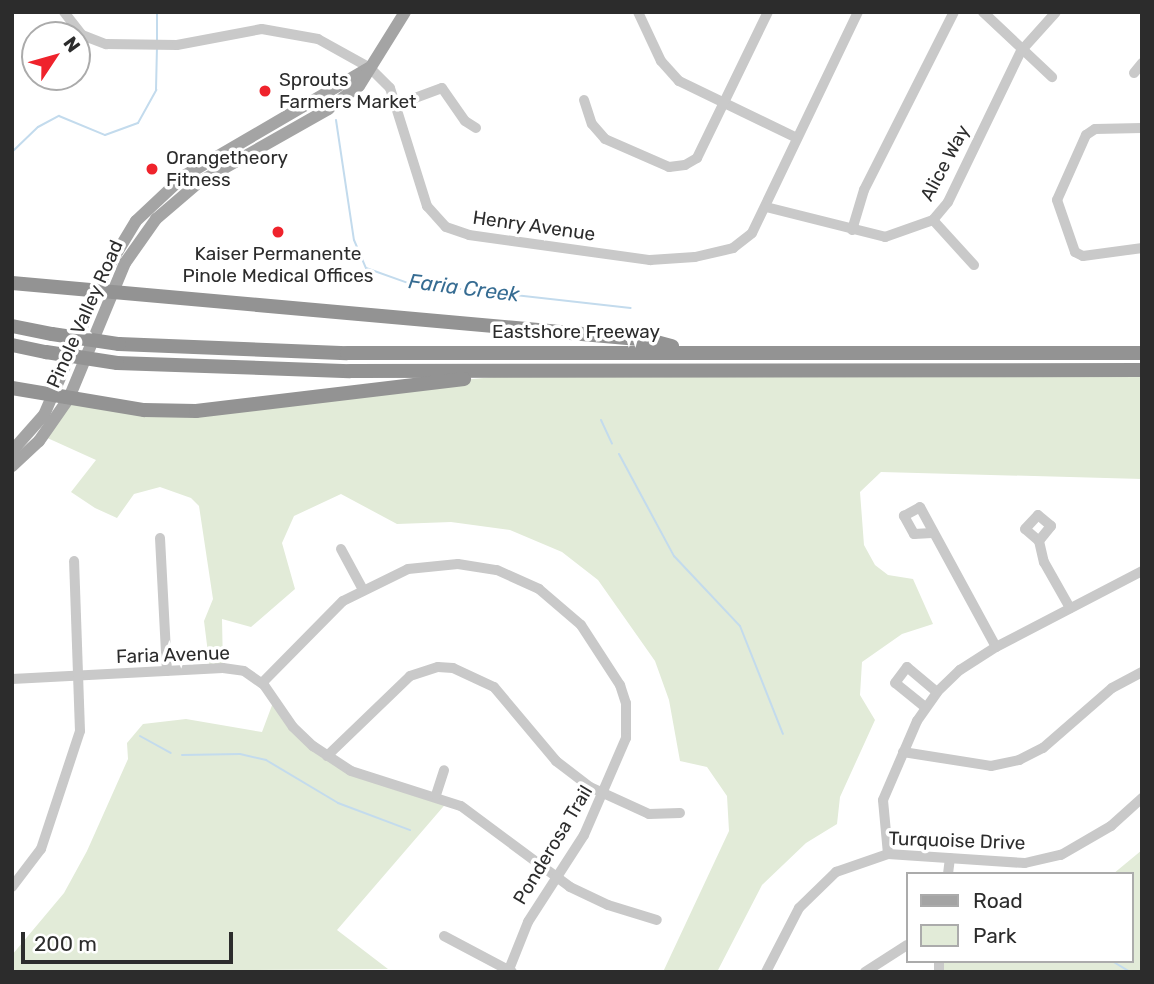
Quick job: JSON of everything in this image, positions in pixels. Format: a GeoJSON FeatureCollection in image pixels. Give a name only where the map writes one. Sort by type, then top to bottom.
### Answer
{"type":"FeatureCollection","features":[{"type":"Feature","properties":{"kind":"highway"},"geometry":{"type":"LineString","coordinates":[[12,284],[649,340],[687,351]]}},
{"type":"Feature","properties":{"kind":"highway","name":"Eastshore Freeway"},"geometry":{"type":"LineString","coordinates":[[12,326],[119,344],[347,353],[1142,353]]}},
{"type":"Feature","properties":{"kind":"highway","name":"Eastshore Freeway"},"geometry":{"type":"LineString","coordinates":[[12,345],[117,363],[337,371],[1142,370]]}},
{"type":"Feature","properties":{"kind":"highway"},"geometry":{"type":"LineString","coordinates":[[12,388],[144,410],[231,409],[413,384],[559,370]]}},
{"type":"Feature","properties":{"kind":"main road","name":"Pinole Valley Road"},"geometry":{"type":"LineString","coordinates":[[12,466],[39,441],[69,398],[113,291],[138,241],[183,193],[328,109],[359,86],[370,68],[382,56],[405,12]]}},
{"type":"Feature","properties":{"kind":"main road","name":"Pinole Valley Road"},"geometry":{"type":"LineString","coordinates":[[12,451],[38,424],[53,396],[117,248],[165,191],[370,68]]}},
{"type":"Feature","properties":{"kind":"street"},"geometry":{"type":"LineString","coordinates":[[638,12],[661,61],[679,81],[797,138]]}},
{"type":"Feature","properties":{"kind":"street"},"geometry":{"type":"LineString","coordinates":[[584,100],[592,124],[604,139],[669,167],[697,158],[768,12]]}},
{"type":"Feature","properties":{"kind":"street","name":"Henry Avenue"},"geometry":{"type":"LineString","coordinates":[[91,38],[106,44],[177,45],[234,32],[281,29],[318,39],[370,68],[390,88],[427,205],[439,222],[458,233],[650,260],[695,257],[733,248],[752,233],[858,12]]}},
{"type":"Feature","properties":{"kind":"street"},"geometry":{"type":"LineString","coordinates":[[852,230],[864,190],[954,12]]}},
{"type":"Feature","properties":{"kind":"street"},"geometry":{"type":"LineString","coordinates":[[983,12],[1021,51],[1052,77]]}},
{"type":"Feature","properties":{"kind":"street","name":"Alice Way"},"geometry":{"type":"LineString","coordinates":[[766,207],[885,237],[933,220],[948,202],[1021,51],[1056,12]]}},
{"type":"Feature","properties":{"kind":"street"},"geometry":{"type":"LineString","coordinates":[[1134,73],[1142,64]]}},
{"type":"Feature","properties":{"kind":"street"},"geometry":{"type":"LineString","coordinates":[[397,105],[442,88],[465,121],[476,128]]}},
{"type":"Feature","properties":{"kind":"street"},"geometry":{"type":"LineString","coordinates":[[1142,128],[1095,129],[1086,135],[1057,200],[1075,252],[1083,256],[1142,248]]}},
{"type":"Feature","properties":{"kind":"street"},"geometry":{"type":"LineString","coordinates":[[933,220],[974,265]]}},
{"type":"Feature","properties":{"kind":"street"},"geometry":{"type":"LineString","coordinates":[[932,533],[996,647]]}},
{"type":"Feature","properties":{"kind":"street"},"geometry":{"type":"LineString","coordinates":[[160,538],[167,671]]}},
{"type":"Feature","properties":{"kind":"street"},"geometry":{"type":"LineString","coordinates":[[1040,541],[1044,562],[1070,608]]}},
{"type":"Feature","properties":{"kind":"street"},"geometry":{"type":"LineString","coordinates":[[341,549],[362,588]]}},
{"type":"Feature","properties":{"kind":"street"},"geometry":{"type":"LineString","coordinates":[[12,887],[41,849],[78,738],[80,676],[74,561]]}},
{"type":"Feature","properties":{"kind":"street","name":"Ponderosa Trail"},"geometry":{"type":"LineString","coordinates":[[261,683],[335,608],[362,588],[408,569],[458,564],[518,578],[557,601],[612,668],[626,703],[626,738],[604,795],[528,922],[509,971]]}},
{"type":"Feature","properties":{"kind":"street"},"geometry":{"type":"LineString","coordinates":[[888,854],[883,800],[925,707],[937,692],[960,670],[996,647],[1142,571]]}},
{"type":"Feature","properties":{"kind":"street"},"geometry":{"type":"LineString","coordinates":[[327,756],[410,676],[438,667],[453,668],[494,687],[556,761],[604,795],[649,814],[680,813]]}},
{"type":"Feature","properties":{"kind":"street"},"geometry":{"type":"LineString","coordinates":[[925,707],[895,683],[907,667],[937,692]]}},
{"type":"Feature","properties":{"kind":"street","name":"Faria Avenue"},"geometry":{"type":"LineString","coordinates":[[12,679],[237,669],[261,683]]}},
{"type":"Feature","properties":{"kind":"street"},"geometry":{"type":"LineString","coordinates":[[903,752],[991,766],[1019,760],[1044,748],[1112,688],[1142,672]]}},
{"type":"Feature","properties":{"kind":"street"},"geometry":{"type":"LineString","coordinates":[[261,683],[293,727],[327,756],[371,780],[436,795],[477,816],[556,877],[608,905],[657,920]]}},
{"type":"Feature","properties":{"kind":"street"},"geometry":{"type":"LineString","coordinates":[[436,795],[444,770]]}},
{"type":"Feature","properties":{"kind":"street","name":"Turquoise Drive"},"geometry":{"type":"LineString","coordinates":[[766,972],[799,908],[816,887],[836,872],[888,854],[1025,863],[1061,855],[1111,825],[1142,798]]}},
{"type":"Feature","properties":{"kind":"street"},"geometry":{"type":"LineString","coordinates":[[948,872],[950,859]]}},
{"type":"Feature","properties":{"kind":"street"},"geometry":{"type":"LineString","coordinates":[[444,936],[509,971]]}},
{"type":"Feature","properties":{"kind":"street"},"geometry":{"type":"LineString","coordinates":[[865,972],[906,946]]}},
{"type":"Feature","properties":{"kind":"green space"},"geometry":{"type":"Polygon","coordinates":[[[1142,370],[1142,479],[881,472],[860,492],[864,545],[875,565],[888,575],[913,579],[933,624],[902,634],[862,662],[860,695],[875,720],[840,797],[837,824],[806,843],[762,885],[717,972],[663,972],[729,831],[727,796],[707,767],[680,761],[669,700],[655,661],[598,580],[562,552],[510,530],[451,522],[397,524],[341,494],[294,516],[282,543],[295,589],[251,627],[222,619],[223,668],[210,669],[204,621],[213,599],[199,506],[191,498],[160,487],[134,494],[117,518],[95,508],[71,492],[96,460],[43,436],[69,398],[144,410],[559,371],[1142,370]]]}},
{"type":"Feature","properties":{"kind":"green space"},"geometry":{"type":"Polygon","coordinates":[[[274,700],[293,727],[351,771],[449,800],[337,930],[388,969],[12,972],[12,955],[64,893],[87,851],[128,759],[127,743],[143,724],[186,719],[262,732],[274,700]]]}},
{"type":"Feature","properties":{"kind":"green space"},"geometry":{"type":"Polygon","coordinates":[[[1142,850],[1142,972],[939,972],[939,963],[1133,963],[1133,872],[1115,872],[1142,850]]]}},
{"type":"Feature","properties":{"kind":"waterway"},"geometry":{"type":"LineString","coordinates":[[157,12],[157,42]]}},
{"type":"Feature","properties":{"kind":"waterway"},"geometry":{"type":"LineString","coordinates":[[12,152],[38,127],[59,116],[105,135],[138,123],[156,90],[157,47]]}},
{"type":"Feature","properties":{"kind":"waterway","name":"Faria Creek"},"geometry":{"type":"LineString","coordinates":[[336,120],[354,240],[366,268],[408,283],[631,308]]}},
{"type":"Feature","properties":{"kind":"waterway","name":"Faria Creek"},"geometry":{"type":"LineString","coordinates":[[601,420],[612,444]]}},
{"type":"Feature","properties":{"kind":"waterway","name":"Faria Creek"},"geometry":{"type":"LineString","coordinates":[[619,454],[674,556],[740,626],[783,734]]}},
{"type":"Feature","properties":{"kind":"waterway"},"geometry":{"type":"LineString","coordinates":[[140,736],[171,753]]}},
{"type":"Feature","properties":{"kind":"waterway"},"geometry":{"type":"LineString","coordinates":[[182,755],[240,754],[266,760],[338,803],[410,830]]}},
{"type":"Feature","properties":{"kind":"waterway"},"geometry":{"type":"LineString","coordinates":[[1115,963],[1130,972]]}},
{"type":"Feature","properties":{"kind":"place","name":"Sprouts Farmers Market"},"geometry":{"type":"Point","coordinates":[265,91]}},
{"type":"Feature","properties":{"kind":"place","name":"Orangetheory Fitness"},"geometry":{"type":"Point","coordinates":[152,169]}},
{"type":"Feature","properties":{"kind":"place","name":"Kaiser Permanente Pinole Medical Offices"},"geometry":{"type":"Point","coordinates":[278,232]}}]}
